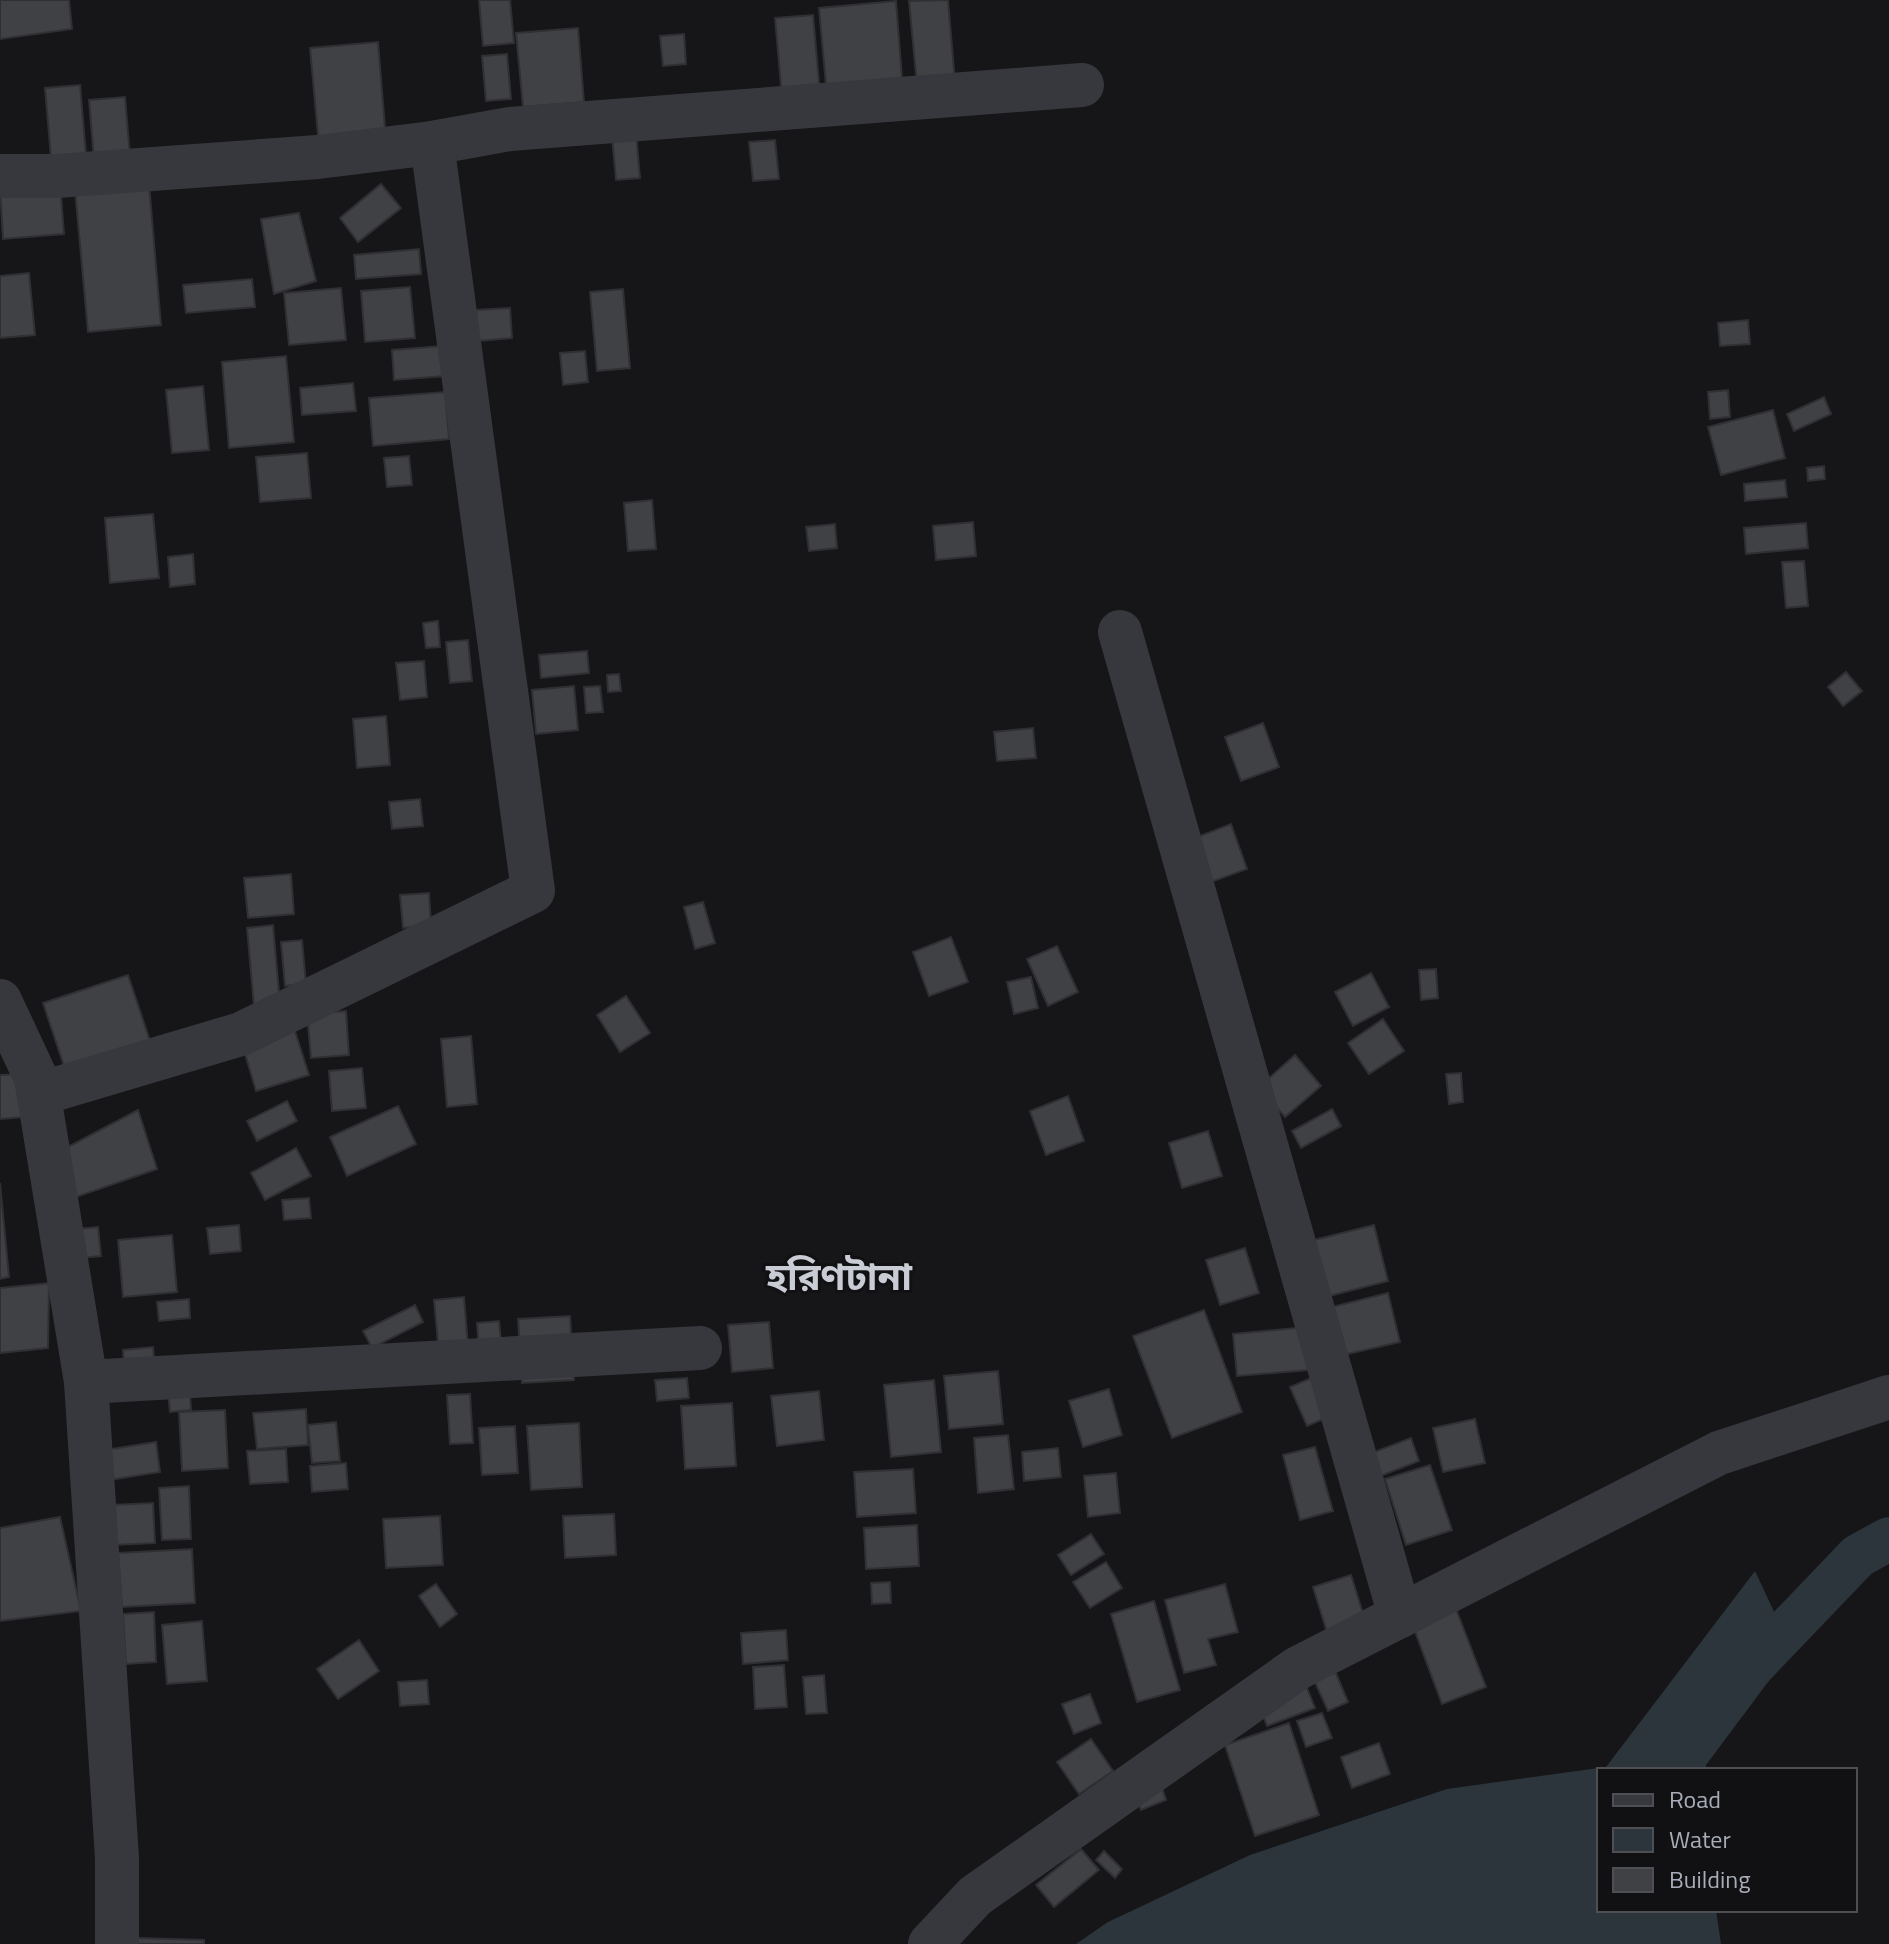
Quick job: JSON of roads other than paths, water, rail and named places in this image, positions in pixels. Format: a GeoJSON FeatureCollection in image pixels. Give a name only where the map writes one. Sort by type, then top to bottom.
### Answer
{"type":"FeatureCollection","features":[{"type":"Feature","properties":{"kind":"street"},"geometry":{"type":"LineString","coordinates":[[0,176],[57,176],[318,157],[432,143],[510,129],[1082,85]]}},
{"type":"Feature","properties":{"kind":"street"},"geometry":{"type":"LineString","coordinates":[[39,1094],[241,1034],[533,891],[432,143]]}},
{"type":"Feature","properties":{"kind":"street"},"geometry":{"type":"LineString","coordinates":[[1120,632],[1400,1616]]}},
{"type":"Feature","properties":{"kind":"street"},"geometry":{"type":"LineString","coordinates":[[0,1001],[36,1078],[86,1382],[117,1858],[117,1944]]}},
{"type":"Feature","properties":{"kind":"street"},"geometry":{"type":"LineString","coordinates":[[86,1382],[700,1348]]}},
{"type":"Feature","properties":{"kind":"street"},"geometry":{"type":"LineString","coordinates":[[930,1944],[975,1896],[1298,1668],[1719,1453],[1889,1397]]}},
{"type":"Feature","properties":{"kind":"water"},"geometry":{"type":"Polygon","coordinates":[[[1755,1571],[1792,1650],[1706,1768],[1599,1768],[1606,1767],[1755,1571]]]}},
{"type":"Feature","properties":{"kind":"water"},"geometry":{"type":"Polygon","coordinates":[[[1597,1768],[1597,1912],[1716,1912],[1721,1944],[1076,1944],[1108,1922],[1250,1855],[1447,1789],[1597,1768]]]}},
{"type":"Feature","properties":{"kind":"waterway"},"geometry":{"type":"LineString","coordinates":[[1743,1676],[1858,1556],[1889,1539]]}},
{"type":"Feature","properties":{"kind":"district","name":"হরিণটানা"},"geometry":{"type":"Point","coordinates":[839,1277]}}]}
